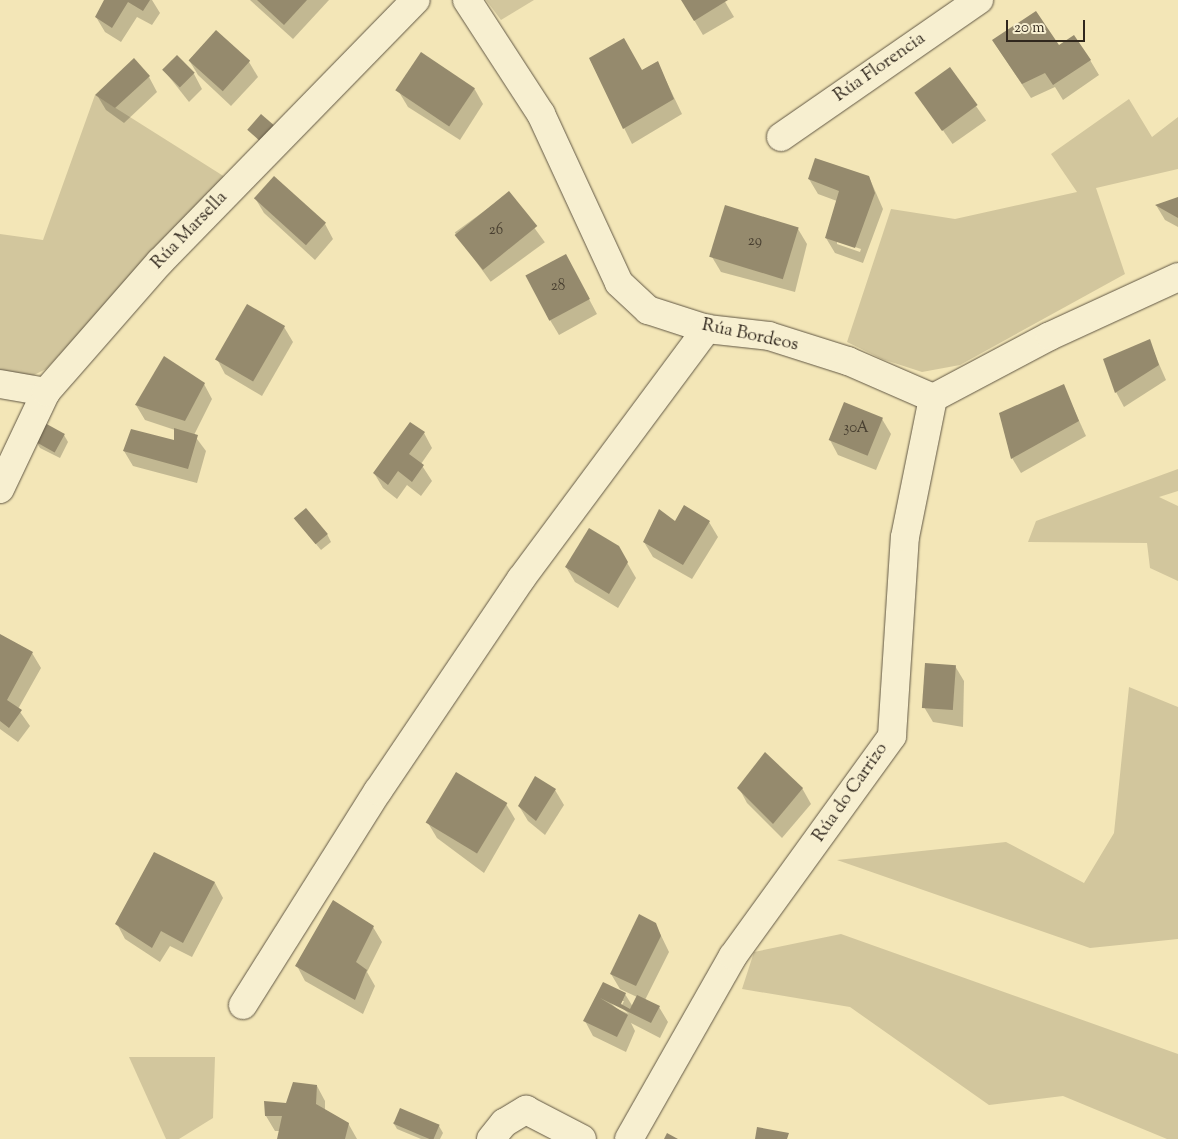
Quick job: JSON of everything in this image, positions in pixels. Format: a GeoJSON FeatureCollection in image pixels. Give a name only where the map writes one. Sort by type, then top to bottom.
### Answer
{"type":"FeatureCollection","features":[{"type":"Feature","properties":{"kind":"street","name":"Rúa Marsella"},"geometry":{"type":"LineString","coordinates":[[0,489],[46,392],[160,262],[416,0]]}},
{"type":"Feature","properties":{"kind":"street","name":"Rúa Bordeos"},"geometry":{"type":"LineString","coordinates":[[467,0],[541,114],[619,283],[648,310],[707,329],[769,336],[848,361],[933,398]]}},
{"type":"Feature","properties":{"kind":"street","name":"Rúa Florencia"},"geometry":{"type":"LineString","coordinates":[[781,137],[979,0]]}},
{"type":"Feature","properties":{"kind":"street"},"geometry":{"type":"LineString","coordinates":[[933,398],[1050,336],[1178,277]]}},
{"type":"Feature","properties":{"kind":"street"},"geometry":{"type":"LineString","coordinates":[[243,1005],[378,791],[520,579],[707,329]]}},
{"type":"Feature","properties":{"kind":"street"},"geometry":{"type":"LineString","coordinates":[[0,384],[46,392]]}},
{"type":"Feature","properties":{"kind":"street","name":"Rúa do Carrizo"},"geometry":{"type":"LineString","coordinates":[[629,1139],[733,956],[892,736],[905,537],[933,398]]}},
{"type":"Feature","properties":{"kind":"street"},"geometry":{"type":"LineString","coordinates":[[491,1139],[504,1123],[526,1110],[582,1139]]}},
{"type":"Feature","properties":{"kind":"shaded area"},"geometry":{"type":"Polygon","coordinates":[[[486,0],[534,0],[501,20],[486,0]]]}},
{"type":"Feature","properties":{"kind":"shaded area"},"geometry":{"type":"Polygon","coordinates":[[[95,95],[225,177],[46,369],[26,379],[0,378],[0,234],[43,240],[95,95]]]}},
{"type":"Feature","properties":{"kind":"shaded area"},"geometry":{"type":"Polygon","coordinates":[[[1129,99],[1152,137],[1178,117],[1178,169],[1096,188],[1125,274],[960,365],[922,372],[882,359],[847,342],[891,209],[955,219],[1077,192],[1051,154],[1129,99]]]}},
{"type":"Feature","properties":{"kind":"shaded area"},"geometry":{"type":"Polygon","coordinates":[[[1178,469],[1178,491],[1159,497],[1178,506],[1178,581],[1150,568],[1147,543],[1028,542],[1036,521],[1178,469]]]}},
{"type":"Feature","properties":{"kind":"shaded area"},"geometry":{"type":"Polygon","coordinates":[[[1129,687],[1178,707],[1178,939],[1090,948],[837,860],[1006,842],[1084,883],[1114,833],[1129,687]]]}},
{"type":"Feature","properties":{"kind":"shaded area"},"geometry":{"type":"Polygon","coordinates":[[[841,934],[1178,1054],[1178,1139],[1167,1139],[1063,1096],[989,1105],[850,1007],[742,989],[754,952],[841,934]]]}},
{"type":"Feature","properties":{"kind":"shaded area"},"geometry":{"type":"Polygon","coordinates":[[[129,1057],[215,1057],[213,1118],[179,1139],[166,1139],[129,1057]]]}},
{"type":"Feature","properties":{"kind":"building"},"geometry":{"type":"Polygon","coordinates":[[[104,0],[150,0],[143,11],[128,2],[112,28],[95,17],[104,0]]]}},
{"type":"Feature","properties":{"kind":"building"},"geometry":{"type":"Polygon","coordinates":[[[257,0],[307,0],[284,25],[257,0]]]}},
{"type":"Feature","properties":{"kind":"building"},"geometry":{"type":"Polygon","coordinates":[[[681,0],[728,0],[694,21],[681,0]]]}},
{"type":"Feature","properties":{"kind":"building"},"geometry":{"type":"Polygon","coordinates":[[[1036,11],[1059,45],[1074,35],[1091,60],[1053,85],[1045,73],[1022,84],[992,40],[1036,11]]]}},
{"type":"Feature","properties":{"kind":"building"},"geometry":{"type":"Polygon","coordinates":[[[216,30],[250,61],[223,91],[189,60],[216,30]]]}},
{"type":"Feature","properties":{"kind":"building"},"geometry":{"type":"Polygon","coordinates":[[[624,38],[642,70],[658,61],[674,99],[623,129],[589,58],[624,38]]]}},
{"type":"Feature","properties":{"kind":"building"},"geometry":{"type":"Polygon","coordinates":[[[421,52],[475,88],[449,126],[395,90],[421,52]]]}},
{"type":"Feature","properties":{"kind":"building"},"geometry":{"type":"Polygon","coordinates":[[[177,55],[195,73],[180,88],[162,70],[177,55]]]}},
{"type":"Feature","properties":{"kind":"building"},"geometry":{"type":"Polygon","coordinates":[[[134,58],[150,76],[115,108],[95,95],[134,58]]]}},
{"type":"Feature","properties":{"kind":"building"},"geometry":{"type":"Polygon","coordinates":[[[950,67],[978,105],[942,131],[914,93],[950,67]]]}},
{"type":"Feature","properties":{"kind":"building"},"geometry":{"type":"Polygon","coordinates":[[[261,114],[275,126],[261,142],[247,130],[261,114]]]}},
{"type":"Feature","properties":{"kind":"building"},"geometry":{"type":"Polygon","coordinates":[[[815,158],[869,176],[875,193],[855,248],[825,238],[839,191],[808,179],[815,158]]]}},
{"type":"Feature","properties":{"kind":"building"},"geometry":{"type":"Polygon","coordinates":[[[274,176],[326,223],[306,245],[254,198],[274,176]]]}},
{"type":"Feature","properties":{"kind":"building"},"geometry":{"type":"Polygon","coordinates":[[[509,191],[537,226],[483,270],[455,235],[509,191]]]}},
{"type":"Feature","properties":{"kind":"building"},"geometry":{"type":"Polygon","coordinates":[[[1178,197],[1178,218],[1155,205],[1178,197]]]}},
{"type":"Feature","properties":{"kind":"building"},"geometry":{"type":"Polygon","coordinates":[[[725,205],[799,228],[783,279],[709,257],[725,205]]]}},
{"type":"Feature","properties":{"kind":"building"},"geometry":{"type":"Polygon","coordinates":[[[566,254],[590,299],[549,321],[525,276],[566,254]]]}},
{"type":"Feature","properties":{"kind":"building"},"geometry":{"type":"Polygon","coordinates":[[[247,304],[285,326],[253,381],[215,359],[247,304]]]}},
{"type":"Feature","properties":{"kind":"building"},"geometry":{"type":"Polygon","coordinates":[[[1150,339],[1159,365],[1115,393],[1103,359],[1150,339]]]}},
{"type":"Feature","properties":{"kind":"building"},"geometry":{"type":"Polygon","coordinates":[[[164,356],[205,383],[185,421],[135,405],[164,356]]]}},
{"type":"Feature","properties":{"kind":"building"},"geometry":{"type":"Polygon","coordinates":[[[1064,384],[1079,421],[1011,459],[999,413],[1064,384]]]}},
{"type":"Feature","properties":{"kind":"building"},"geometry":{"type":"Polygon","coordinates":[[[844,402],[883,418],[868,456],[829,440],[844,402]]]}},
{"type":"Feature","properties":{"kind":"building"},"geometry":{"type":"Polygon","coordinates":[[[43,422],[65,434],[55,452],[33,440],[43,422]]]}},
{"type":"Feature","properties":{"kind":"building"},"geometry":{"type":"Polygon","coordinates":[[[410,422],[425,432],[409,454],[424,465],[412,482],[398,471],[388,485],[373,473],[410,422]]]}},
{"type":"Feature","properties":{"kind":"building"},"geometry":{"type":"Polygon","coordinates":[[[174,428],[198,435],[188,469],[123,451],[131,429],[174,440],[174,428]]]}},
{"type":"Feature","properties":{"kind":"building"},"geometry":{"type":"Polygon","coordinates":[[[684,505],[710,521],[683,565],[643,542],[659,509],[675,521],[684,505]]]}},
{"type":"Feature","properties":{"kind":"building"},"geometry":{"type":"Polygon","coordinates":[[[306,508],[328,534],[316,544],[294,518],[306,508]]]}},
{"type":"Feature","properties":{"kind":"building"},"geometry":{"type":"Polygon","coordinates":[[[589,528],[619,546],[628,562],[609,594],[565,567],[589,528]]]}},
{"type":"Feature","properties":{"kind":"building"},"geometry":{"type":"Polygon","coordinates":[[[0,634],[33,652],[7,700],[22,710],[9,728],[0,721],[0,634]]]}},
{"type":"Feature","properties":{"kind":"building"},"geometry":{"type":"Polygon","coordinates":[[[925,663],[956,665],[953,710],[922,708],[925,663]]]}},
{"type":"Feature","properties":{"kind":"building"},"geometry":{"type":"Polygon","coordinates":[[[765,752],[803,788],[773,824],[737,788],[765,752]]]}},
{"type":"Feature","properties":{"kind":"building"},"geometry":{"type":"Polygon","coordinates":[[[456,772],[507,803],[477,853],[426,823],[456,772]]]}},
{"type":"Feature","properties":{"kind":"building"},"geometry":{"type":"Polygon","coordinates":[[[535,776],[556,789],[536,821],[518,806],[535,776]]]}},
{"type":"Feature","properties":{"kind":"building"},"geometry":{"type":"Polygon","coordinates":[[[154,852],[215,882],[183,943],[161,931],[152,948],[115,924],[154,852]]]}},
{"type":"Feature","properties":{"kind":"building"},"geometry":{"type":"Polygon","coordinates":[[[333,900],[374,926],[356,962],[367,970],[355,1000],[295,966],[333,900]]]}},
{"type":"Feature","properties":{"kind":"building"},"geometry":{"type":"Polygon","coordinates":[[[639,914],[656,923],[661,936],[636,986],[610,974],[639,914]]]}},
{"type":"Feature","properties":{"kind":"building"},"geometry":{"type":"Polygon","coordinates":[[[603,982],[626,993],[621,1004],[630,1009],[637,995],[660,1006],[651,1023],[600,998],[628,1015],[617,1037],[583,1021],[603,982]]]}},
{"type":"Feature","properties":{"kind":"building"},"geometry":{"type":"Polygon","coordinates":[[[293,1082],[317,1085],[316,1104],[349,1123],[345,1139],[277,1139],[282,1116],[265,1116],[264,1101],[286,1103],[293,1082]]]}},
{"type":"Feature","properties":{"kind":"building"},"geometry":{"type":"Polygon","coordinates":[[[400,1108],[440,1125],[434,1139],[430,1139],[393,1124],[400,1108]]]}},
{"type":"Feature","properties":{"kind":"building"},"geometry":{"type":"Polygon","coordinates":[[[757,1127],[789,1133],[787,1139],[755,1139],[757,1127]]]}},
{"type":"Feature","properties":{"kind":"building"},"geometry":{"type":"Polygon","coordinates":[[[667,1133],[678,1139],[664,1139],[667,1133]]]}}]}
